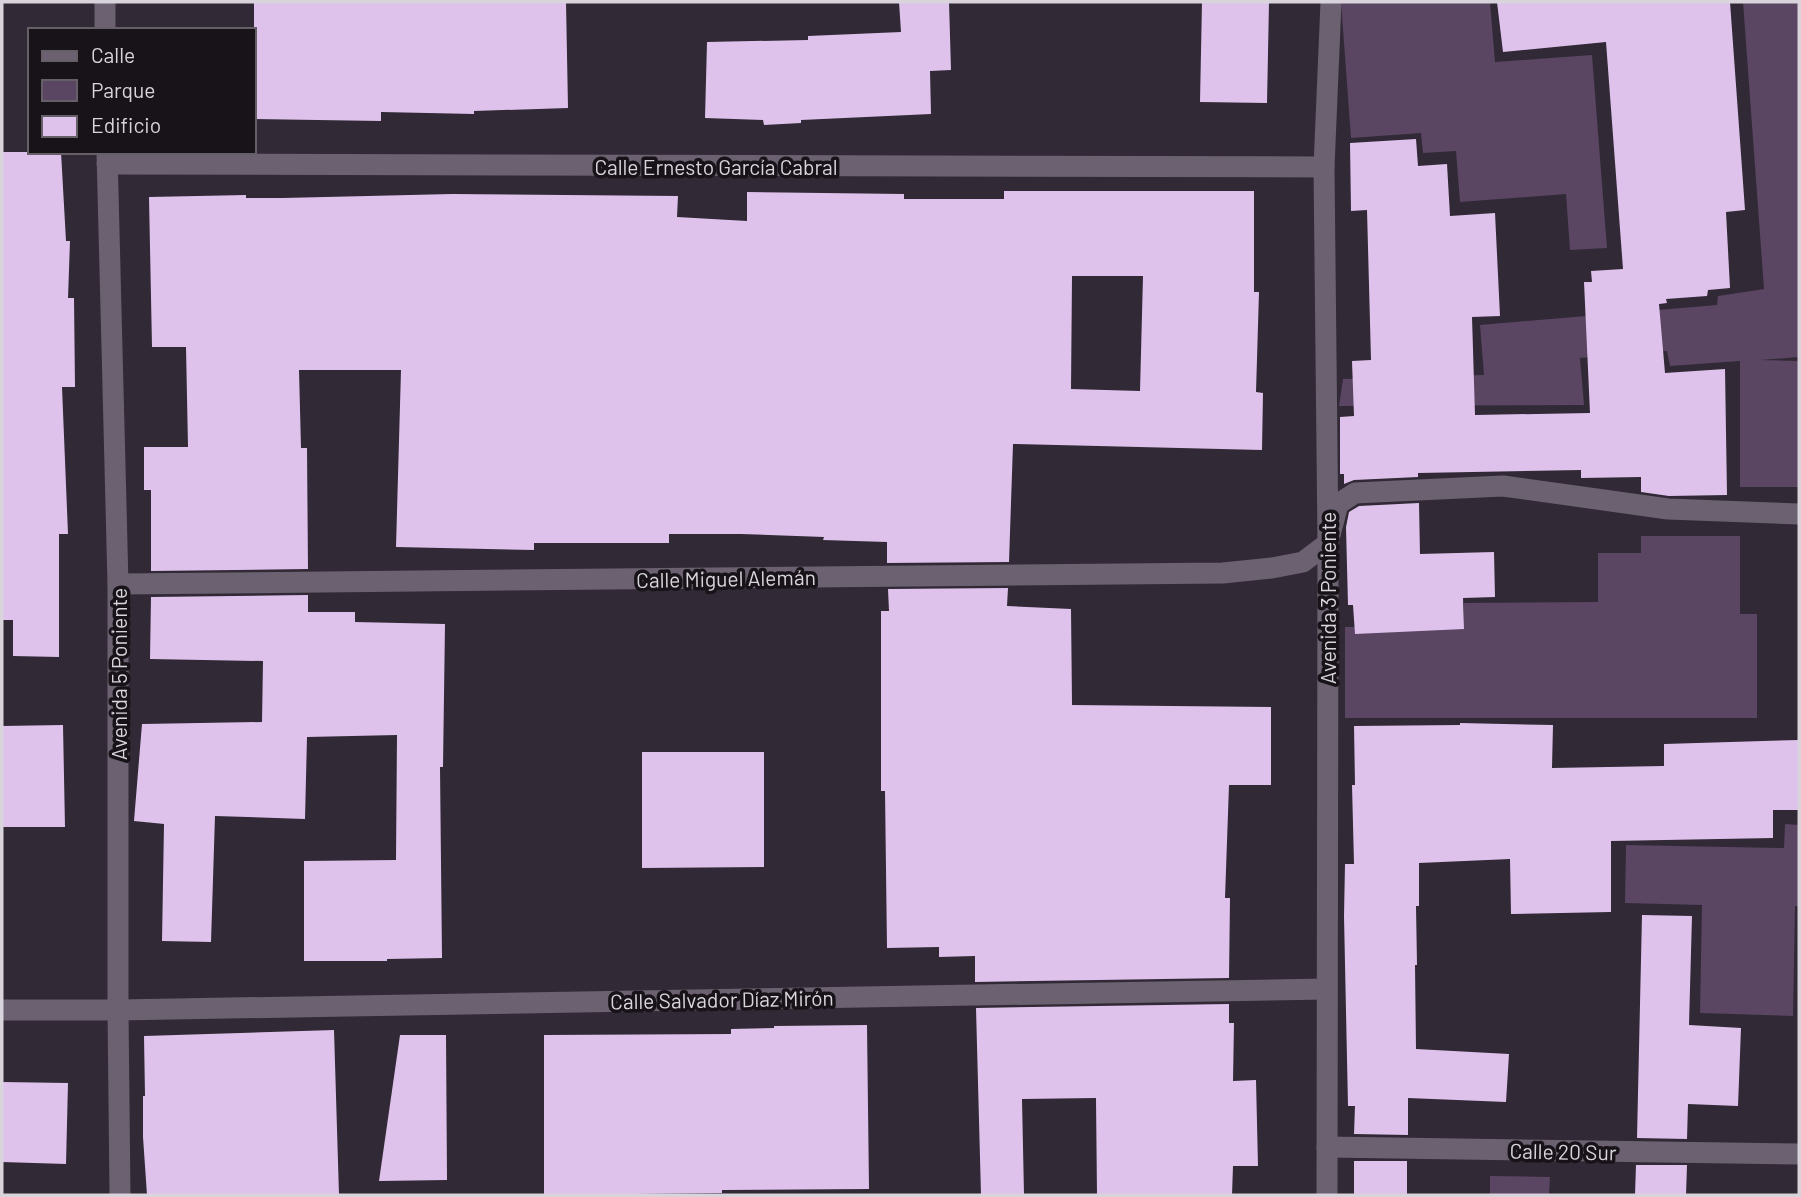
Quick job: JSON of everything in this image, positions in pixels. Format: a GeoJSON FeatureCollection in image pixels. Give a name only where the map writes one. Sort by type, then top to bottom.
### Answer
{"type":"FeatureCollection","features":[{"type":"Feature","properties":{"kind":"street"},"geometry":{"type":"LineString","coordinates":[[105,2],[105,28]]}},
{"type":"Feature","properties":{"kind":"street","name":"Avenida 3 Poniente"},"geometry":{"type":"LineString","coordinates":[[1327,1195],[1328,543],[1324,167],[1331,2]]}},
{"type":"Feature","properties":{"kind":"street","name":"Calle Ernesto García Cabral"},"geometry":{"type":"LineString","coordinates":[[107,158],[1324,167]]}},
{"type":"Feature","properties":{"kind":"street","name":"Avenida 5 Poniente"},"geometry":{"type":"LineString","coordinates":[[107,158],[118,584],[117,1010],[120,1195]]}},
{"type":"Feature","properties":{"kind":"street"},"geometry":{"type":"LineString","coordinates":[[1328,543],[1338,504],[1355,493],[1391,490],[1503,486],[1668,509],[1799,514]]}},
{"type":"Feature","properties":{"kind":"street","name":"Calle Miguel Alemán"},"geometry":{"type":"LineString","coordinates":[[118,584],[1223,573],[1303,562],[1328,543]]}},
{"type":"Feature","properties":{"kind":"street","name":"Calle Salvador Díaz Mirón"},"geometry":{"type":"LineString","coordinates":[[2,1010],[1327,989]]}},
{"type":"Feature","properties":{"kind":"street","name":"Calle 20 Sur"},"geometry":{"type":"LineString","coordinates":[[1327,1147],[1799,1154]]}},
{"type":"Feature","properties":{"kind":"green space"},"geometry":{"type":"Polygon","coordinates":[[[1341,2],[1490,2],[1495,62],[1592,55],[1607,248],[1570,250],[1566,194],[1460,202],[1456,151],[1423,153],[1421,133],[1351,138],[1341,2]]]}},
{"type":"Feature","properties":{"kind":"green space"},"geometry":{"type":"Polygon","coordinates":[[[1743,2],[1799,2],[1799,357],[1761,360],[1799,361],[1799,487],[1740,487],[1740,361],[1670,366],[1667,351],[1580,358],[1584,405],[1339,406],[1343,379],[1484,375],[1480,325],[1717,305],[1718,296],[1764,289],[1743,2]]]}},
{"type":"Feature","properties":{"kind":"green space"},"geometry":{"type":"Polygon","coordinates":[[[1641,536],[1740,536],[1740,614],[1757,614],[1757,718],[1345,718],[1345,627],[1464,627],[1464,603],[1598,602],[1598,553],[1641,553],[1641,536]]]}},
{"type":"Feature","properties":{"kind":"green space"},"geometry":{"type":"Polygon","coordinates":[[[1785,824],[1799,825],[1799,906],[1795,906],[1793,1016],[1700,1013],[1702,905],[1625,903],[1626,845],[1784,848],[1785,824]]]}},
{"type":"Feature","properties":{"kind":"green space"},"geometry":{"type":"Polygon","coordinates":[[[1490,1176],[1550,1177],[1549,1195],[1490,1195],[1490,1176]]]}},
{"type":"Feature","properties":{"kind":"building"},"geometry":{"type":"Polygon","coordinates":[[[254,2],[566,2],[568,108],[474,111],[474,114],[381,112],[381,121],[256,119],[254,2]]]}},
{"type":"Feature","properties":{"kind":"building"},"geometry":{"type":"Polygon","coordinates":[[[899,2],[949,2],[951,70],[930,71],[931,114],[801,120],[801,123],[764,125],[763,120],[705,118],[707,42],[808,40],[808,36],[901,32],[899,2]]]}},
{"type":"Feature","properties":{"kind":"building"},"geometry":{"type":"Polygon","coordinates":[[[1202,2],[1269,2],[1267,103],[1200,102],[1202,2]]]}},
{"type":"Feature","properties":{"kind":"building"},"geometry":{"type":"Polygon","coordinates":[[[1497,2],[1730,2],[1745,210],[1726,212],[1730,288],[1708,290],[1707,296],[1666,299],[1667,303],[1659,304],[1665,373],[1725,369],[1727,495],[1669,496],[1641,492],[1641,477],[1581,478],[1581,470],[1418,473],[1418,477],[1354,480],[1344,484],[1344,474],[1340,474],[1340,417],[1354,416],[1352,361],[1371,360],[1367,210],[1351,211],[1350,143],[1416,139],[1418,166],[1447,164],[1450,216],[1495,213],[1500,316],[1472,317],[1475,415],[1590,413],[1584,282],[1592,282],[1591,271],[1623,269],[1606,42],[1503,52],[1497,2]]]}},
{"type":"Feature","properties":{"kind":"building"},"geometry":{"type":"Polygon","coordinates":[[[2,152],[61,154],[66,241],[70,241],[68,298],[74,298],[75,387],[62,387],[68,534],[59,534],[59,657],[13,656],[13,620],[2,620],[2,152]]]}},
{"type":"Feature","properties":{"kind":"building"},"geometry":{"type":"Polygon","coordinates":[[[1004,191],[1254,191],[1254,292],[1259,292],[1256,392],[1263,393],[1262,450],[1013,444],[1009,562],[887,563],[887,542],[741,534],[669,534],[669,543],[534,543],[534,550],[396,547],[401,370],[299,370],[301,448],[307,448],[308,569],[151,571],[151,490],[144,490],[144,447],[188,447],[186,347],[152,347],[149,197],[246,195],[246,198],[283,198],[452,194],[678,196],[677,217],[747,221],[747,192],[904,194],[904,199],[1004,199],[1004,191]],[[1072,276],[1071,389],[1140,391],[1143,276],[1072,276]]]}},
{"type":"Feature","properties":{"kind":"building"},"geometry":{"type":"Polygon","coordinates":[[[1419,503],[1420,554],[1494,552],[1495,597],[1463,598],[1464,629],[1355,634],[1353,605],[1348,605],[1346,527],[1349,512],[1359,506],[1419,503]]]}},
{"type":"Feature","properties":{"kind":"building"},"geometry":{"type":"Polygon","coordinates":[[[1008,588],[1007,606],[1071,609],[1072,705],[1271,707],[1271,785],[1229,785],[1225,898],[1230,898],[1229,978],[975,982],[975,956],[939,957],[939,947],[887,948],[885,791],[881,791],[881,611],[889,611],[888,589],[1008,588]]]}},
{"type":"Feature","properties":{"kind":"building"},"geometry":{"type":"Polygon","coordinates":[[[308,595],[308,612],[355,612],[355,622],[445,624],[443,767],[440,767],[442,958],[304,961],[304,861],[396,860],[397,735],[307,737],[305,819],[215,816],[211,942],[162,941],[164,824],[134,821],[142,724],[262,722],[263,661],[150,659],[151,597],[308,595]]]}},
{"type":"Feature","properties":{"kind":"building"},"geometry":{"type":"Polygon","coordinates":[[[1460,723],[1553,725],[1552,768],[1664,766],[1664,744],[1799,740],[1799,810],[1773,810],[1773,838],[1611,841],[1611,912],[1511,914],[1510,859],[1419,863],[1415,965],[1416,1049],[1509,1054],[1506,1102],[1408,1098],[1408,1135],[1354,1134],[1355,1106],[1348,1106],[1344,916],[1345,864],[1354,864],[1354,726],[1460,723]]]}},
{"type":"Feature","properties":{"kind":"building"},"geometry":{"type":"Polygon","coordinates":[[[63,725],[65,827],[2,827],[2,726],[63,725]]]}},
{"type":"Feature","properties":{"kind":"building"},"geometry":{"type":"Polygon","coordinates":[[[642,752],[764,752],[764,867],[642,868],[642,752]]]}},
{"type":"Feature","properties":{"kind":"building"},"geometry":{"type":"Polygon","coordinates":[[[1642,915],[1692,916],[1689,1025],[1741,1028],[1738,1106],[1688,1104],[1687,1139],[1637,1138],[1642,915]]]}},
{"type":"Feature","properties":{"kind":"building"},"geometry":{"type":"Polygon","coordinates":[[[1229,1004],[1229,1023],[1234,1023],[1233,1081],[1256,1080],[1258,1166],[1233,1166],[1232,1195],[1097,1195],[1096,1098],[1022,1099],[1024,1195],[981,1195],[976,1008],[1229,1004]]]}},
{"type":"Feature","properties":{"kind":"building"},"geometry":{"type":"Polygon","coordinates":[[[867,1025],[869,1189],[544,1195],[544,1035],[731,1034],[731,1029],[774,1026],[867,1025]]]}},
{"type":"Feature","properties":{"kind":"building"},"geometry":{"type":"Polygon","coordinates":[[[334,1030],[339,1195],[147,1195],[143,1137],[144,1036],[334,1030]]]}},
{"type":"Feature","properties":{"kind":"building"},"geometry":{"type":"Polygon","coordinates":[[[400,1035],[446,1035],[447,1180],[379,1181],[400,1035]]]}},
{"type":"Feature","properties":{"kind":"building"},"geometry":{"type":"Polygon","coordinates":[[[2,1082],[68,1083],[66,1164],[2,1162],[2,1082]]]}},
{"type":"Feature","properties":{"kind":"building"},"geometry":{"type":"Polygon","coordinates":[[[1354,1161],[1407,1161],[1407,1195],[1354,1195],[1354,1161]]]}},
{"type":"Feature","properties":{"kind":"building"},"geometry":{"type":"Polygon","coordinates":[[[1636,1165],[1687,1165],[1686,1195],[1635,1195],[1636,1165]]]}}]}
